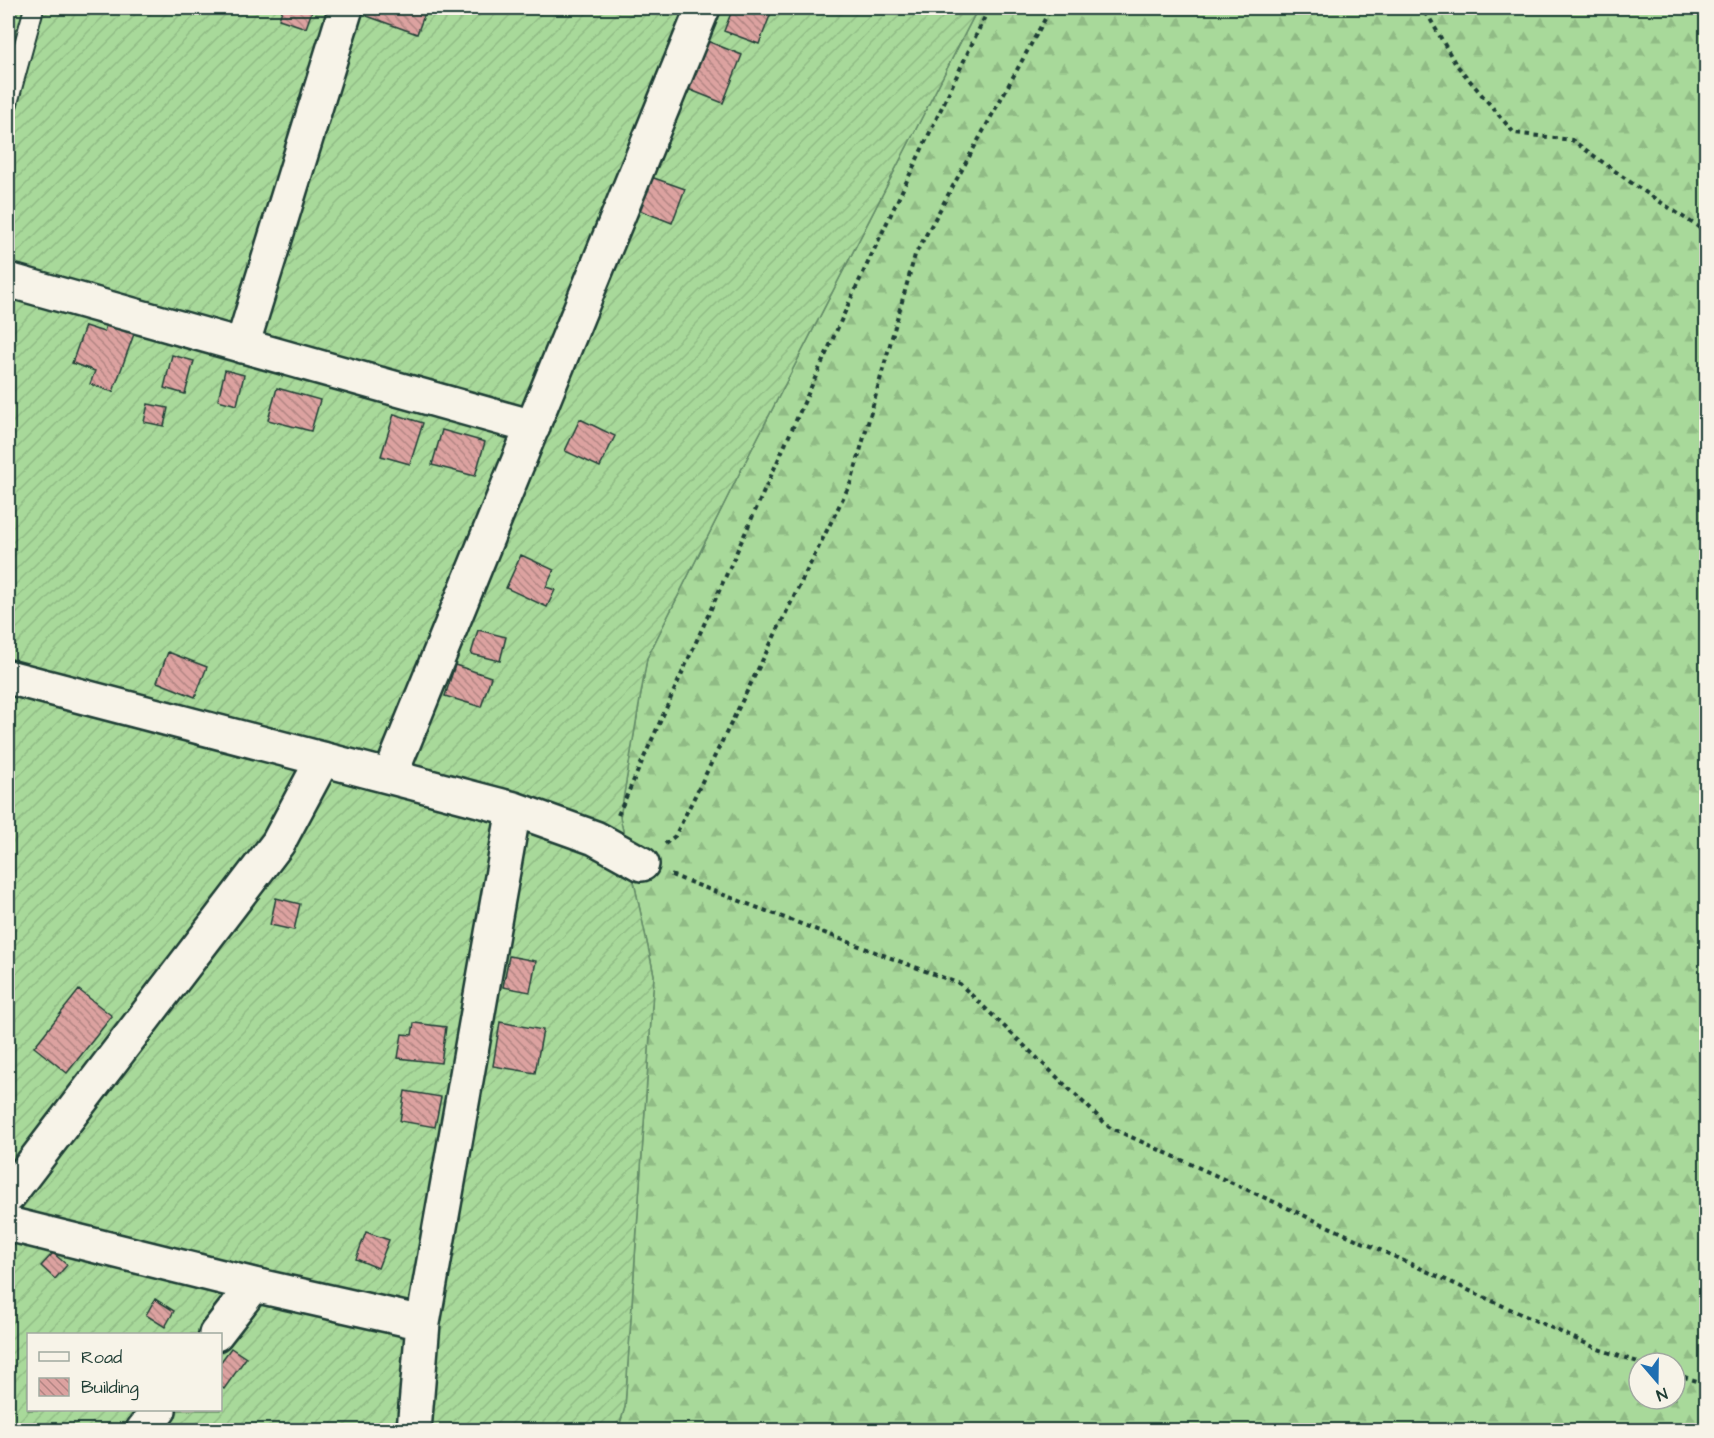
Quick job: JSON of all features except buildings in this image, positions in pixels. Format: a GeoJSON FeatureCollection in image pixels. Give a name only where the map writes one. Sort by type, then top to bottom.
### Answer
{"type":"FeatureCollection","features":[{"type":"Feature","properties":{"kind":"street"},"geometry":{"type":"LineString","coordinates":[[242,346],[346,8]]}},
{"type":"Feature","properties":{"kind":"street"},"geometry":{"type":"LineString","coordinates":[[390,776],[703,8]]}},
{"type":"Feature","properties":{"kind":"street"},"geometry":{"type":"LineString","coordinates":[[8,280],[533,427]]}},
{"type":"Feature","properties":{"kind":"street"},"geometry":{"type":"LineString","coordinates":[[8,677],[514,809],[595,838],[642,864]]}},
{"type":"Feature","properties":{"kind":"street"},"geometry":{"type":"LineString","coordinates":[[8,1196],[278,843],[323,759]]}},
{"type":"Feature","properties":{"kind":"street"},"geometry":{"type":"LineString","coordinates":[[414,1431],[423,1323],[514,809]]}},
{"type":"Feature","properties":{"kind":"street"},"geometry":{"type":"LineString","coordinates":[[8,1224],[254,1285],[423,1323]]}},
{"type":"Feature","properties":{"kind":"street"},"geometry":{"type":"LineString","coordinates":[[218,1333],[254,1285]]}},
{"type":"Feature","properties":{"kind":"street"},"geometry":{"type":"LineString","coordinates":[[142,1431],[158,1411]]}},
{"type":"Feature","properties":{"kind":"lane"},"geometry":{"type":"LineString","coordinates":[[8,104],[34,8]]}},
{"type":"Feature","properties":{"kind":"path"},"geometry":{"type":"LineString","coordinates":[[595,838],[613,825],[853,294],[989,8]]}},
{"type":"Feature","properties":{"kind":"path"},"geometry":{"type":"LineString","coordinates":[[1051,8],[915,255],[852,480],[675,836],[642,864],[960,984],[1109,1127],[1598,1349],[1627,1358]]}},
{"type":"Feature","properties":{"kind":"path"},"geometry":{"type":"LineString","coordinates":[[1417,8],[1429,17],[1455,63],[1514,134],[1572,140],[1633,184],[1707,232]]}},
{"type":"Feature","properties":{"kind":"path"},"geometry":{"type":"LineString","coordinates":[[1687,1378],[1707,1384]]}},
{"type":"Feature","properties":{"kind":"green space"},"geometry":{"type":"Polygon","coordinates":[[[8,8],[978,8],[647,658],[620,817],[654,975],[625,1407],[618,1430],[8,1430],[8,8]]]}},
{"type":"Feature","properties":{"kind":"green space"},"geometry":{"type":"Polygon","coordinates":[[[978,8],[1706,8],[1706,1430],[618,1430],[625,1407],[654,975],[620,817],[647,658],[978,8]]]}}]}
